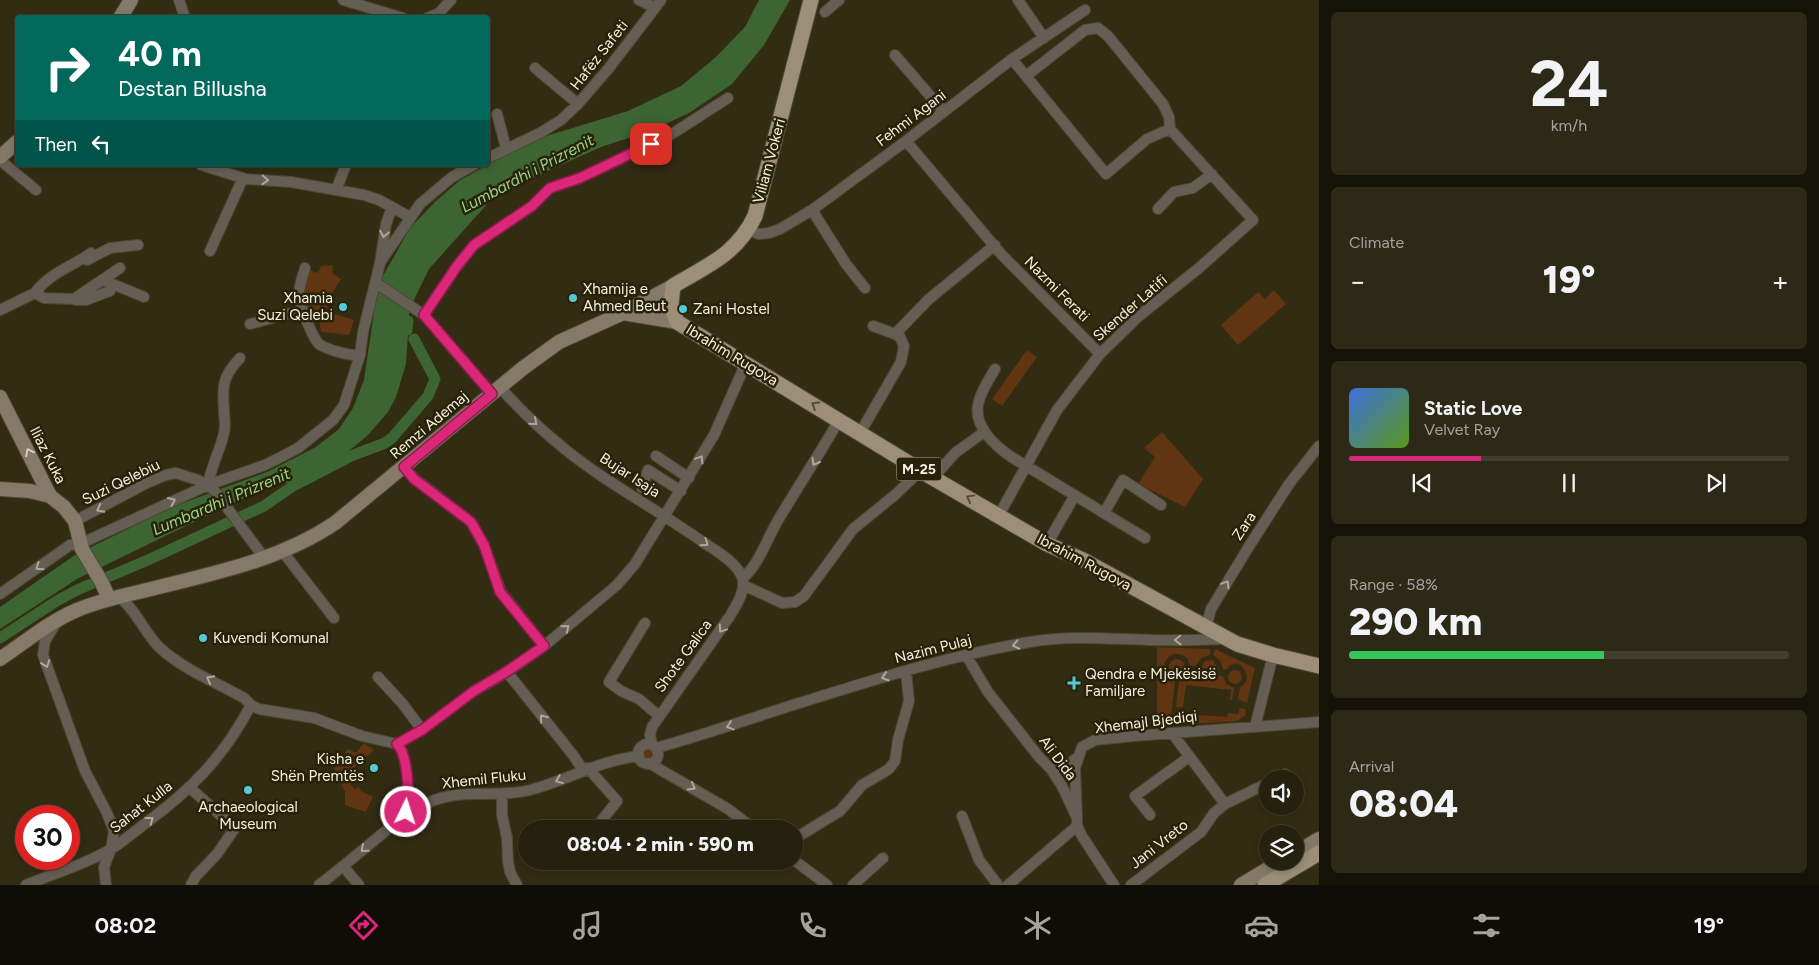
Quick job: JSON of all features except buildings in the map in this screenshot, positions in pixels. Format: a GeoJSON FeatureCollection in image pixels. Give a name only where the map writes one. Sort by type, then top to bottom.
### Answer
{"type":"FeatureCollection","features":[{"type":"Feature","properties":{"kind":"main road"},"geometry":{"type":"LineString","coordinates":[[122,15],[131,0]]}},
{"type":"Feature","properties":{"kind":"main road","name":"Viliam Vokeri"},"geometry":{"type":"LineString","coordinates":[[623,313],[673,286],[730,251],[748,230],[755,216],[768,169],[811,0]]}},
{"type":"Feature","properties":{"kind":"main road"},"geometry":{"type":"LineString","coordinates":[[0,158],[15,145]]}},
{"type":"Feature","properties":{"kind":"main road"},"geometry":{"type":"LineString","coordinates":[[673,286],[671,305],[677,322]]}},
{"type":"Feature","properties":{"kind":"main road","name":"Ibrahim Rugova"},"geometry":{"type":"LineString","coordinates":[[623,313],[677,322],[927,474],[1047,544],[1083,560],[1227,639],[1273,655],[1319,666]]}},
{"type":"Feature","properties":{"kind":"main road","name":"Remzi Ademaj"},"geometry":{"type":"LineString","coordinates":[[0,659],[58,620],[76,611],[114,598],[229,570],[265,559],[311,539],[336,524],[523,368],[559,342],[623,313]]}},
{"type":"Feature","properties":{"kind":"main road","name":"Iliaz Kuka"},"geometry":{"type":"LineString","coordinates":[[0,397],[50,496],[64,507],[76,522]]}},
{"type":"Feature","properties":{"kind":"main road"},"geometry":{"type":"LineString","coordinates":[[0,489],[30,491],[50,496]]}},
{"type":"Feature","properties":{"kind":"main road"},"geometry":{"type":"LineString","coordinates":[[76,522],[81,546],[102,583],[114,598]]}},
{"type":"Feature","properties":{"kind":"main road"},"geometry":{"type":"LineString","coordinates":[[1304,848],[1319,839]]}},
{"type":"Feature","properties":{"kind":"main road"},"geometry":{"type":"LineString","coordinates":[[1265,885],[1319,853]]}},
{"type":"Feature","properties":{"kind":"main road"},"geometry":{"type":"LineString","coordinates":[[1241,885],[1266,870]]}},
{"type":"Feature","properties":{"kind":"street"},"geometry":{"type":"LineString","coordinates":[[179,0],[184,15]]}},
{"type":"Feature","properties":{"kind":"street"},"geometry":{"type":"LineString","coordinates":[[343,0],[394,15]]}},
{"type":"Feature","properties":{"kind":"street"},"geometry":{"type":"LineString","coordinates":[[436,15],[451,0]]}},
{"type":"Feature","properties":{"kind":"street"},"geometry":{"type":"LineString","coordinates":[[640,0],[658,3]]}},
{"type":"Feature","properties":{"kind":"street"},"geometry":{"type":"LineString","coordinates":[[825,12],[839,0]]}},
{"type":"Feature","properties":{"kind":"street"},"geometry":{"type":"LineString","coordinates":[[1018,0],[1044,38]]}},
{"type":"Feature","properties":{"kind":"street","name":"Hafëz Safeti"},"geometry":{"type":"LineString","coordinates":[[490,157],[540,133],[560,120],[578,104],[609,68],[658,3]]}},
{"type":"Feature","properties":{"kind":"street","name":"Fehmi Agani"},"geometry":{"type":"LineString","coordinates":[[748,230],[759,234],[769,233],[780,229],[812,210],[906,141],[1012,59],[1085,10]]}},
{"type":"Feature","properties":{"kind":"street"},"geometry":{"type":"LineString","coordinates":[[1012,59],[1106,174],[1147,139],[1170,129],[1169,117],[1163,104],[1108,36],[1098,28],[1085,30],[1026,76]]}},
{"type":"Feature","properties":{"kind":"street"},"geometry":{"type":"LineString","coordinates":[[895,55],[944,112]]}},
{"type":"Feature","properties":{"kind":"street","name":"Hafëz Safeti"},"geometry":{"type":"LineString","coordinates":[[535,68],[578,104]]}},
{"type":"Feature","properties":{"kind":"street"},"geometry":{"type":"LineString","coordinates":[[421,312],[474,245],[532,206],[550,188],[580,178],[667,137],[728,98]]}},
{"type":"Feature","properties":{"kind":"street"},"geometry":{"type":"LineString","coordinates":[[497,114],[506,148]]}},
{"type":"Feature","properties":{"kind":"street","name":"Skender Latifi"},"geometry":{"type":"LineString","coordinates":[[999,515],[1057,410],[1100,354],[1140,316],[1254,220],[1170,129]]}},
{"type":"Feature","properties":{"kind":"street","name":"Nazmi Ferati"},"geometry":{"type":"LineString","coordinates":[[906,141],[1002,255],[1100,354]]}},
{"type":"Feature","properties":{"kind":"street"},"geometry":{"type":"LineString","coordinates":[[0,158],[36,190]]}},
{"type":"Feature","properties":{"kind":"street"},"geometry":{"type":"LineString","coordinates":[[207,167],[243,178],[291,182],[364,195],[410,217]]}},
{"type":"Feature","properties":{"kind":"street"},"geometry":{"type":"LineString","coordinates":[[336,190],[345,167]]}},
{"type":"Feature","properties":{"kind":"street"},"geometry":{"type":"LineString","coordinates":[[380,263],[420,204],[452,177],[470,167]]}},
{"type":"Feature","properties":{"kind":"street"},"geometry":{"type":"LineString","coordinates":[[1158,209],[1174,192],[1193,188],[1212,174]]}},
{"type":"Feature","properties":{"kind":"street"},"geometry":{"type":"LineString","coordinates":[[210,251],[243,178]]}},
{"type":"Feature","properties":{"kind":"street"},"geometry":{"type":"LineString","coordinates":[[0,594],[70,545],[81,546],[211,487],[265,465],[298,448],[326,426],[344,405],[360,355],[363,332],[380,285],[380,263],[386,224],[392,207]]}},
{"type":"Feature","properties":{"kind":"street"},"geometry":{"type":"LineString","coordinates":[[812,210],[846,264],[865,288]]}},
{"type":"Feature","properties":{"kind":"street"},"geometry":{"type":"LineString","coordinates":[[82,259],[89,260],[110,248],[138,245]]}},
{"type":"Feature","properties":{"kind":"street"},"geometry":{"type":"LineString","coordinates":[[895,334],[929,299],[995,245]]}},
{"type":"Feature","properties":{"kind":"street"},"geometry":{"type":"LineString","coordinates":[[0,310],[35,293],[40,285],[50,277],[91,253]]}},
{"type":"Feature","properties":{"kind":"street"},"geometry":{"type":"LineString","coordinates":[[74,300],[120,268]]}},
{"type":"Feature","properties":{"kind":"street"},"geometry":{"type":"LineString","coordinates":[[305,268],[299,294],[300,303],[313,335],[319,344],[345,354],[360,355]]}},
{"type":"Feature","properties":{"kind":"street"},"geometry":{"type":"LineString","coordinates":[[103,280],[144,297]]}},
{"type":"Feature","properties":{"kind":"street","name":"Bujar Isaja"},"geometry":{"type":"LineString","coordinates":[[380,285],[421,312],[496,390],[566,450],[603,477],[665,515],[730,562],[743,582]]}},
{"type":"Feature","properties":{"kind":"street"},"geometry":{"type":"LineString","coordinates":[[35,293],[44,298],[86,300],[110,291]]}},
{"type":"Feature","properties":{"kind":"street"},"geometry":{"type":"LineString","coordinates":[[250,324],[287,314],[304,312]]}},
{"type":"Feature","properties":{"kind":"street"},"geometry":{"type":"LineString","coordinates":[[860,433],[901,362],[904,346],[900,338],[895,334],[873,326]]}},
{"type":"Feature","properties":{"kind":"street"},"geometry":{"type":"LineString","coordinates":[[240,358],[229,370],[224,382],[225,424],[221,443],[210,469],[211,487],[265,559]]}},
{"type":"Feature","properties":{"kind":"street"},"geometry":{"type":"LineString","coordinates":[[397,744],[422,730],[474,691],[544,646],[617,585],[635,564],[689,478],[714,435],[746,364]]}},
{"type":"Feature","properties":{"kind":"street"},"geometry":{"type":"LineString","coordinates":[[995,369],[977,406],[984,432],[997,447],[1145,538]]}},
{"type":"Feature","properties":{"kind":"street","name":"Shote Galica"},"geometry":{"type":"LineString","coordinates":[[654,746],[650,735],[652,727],[700,662],[730,616],[738,602],[743,582],[752,570],[778,521],[807,476],[839,420]]}},
{"type":"Feature","properties":{"kind":"street"},"geometry":{"type":"LineString","coordinates":[[743,582],[782,603],[795,602],[804,596],[853,529],[895,496],[984,432]]}},
{"type":"Feature","properties":{"kind":"street","name":"Zara"},"geometry":{"type":"LineString","coordinates":[[1206,628],[1211,609],[1248,548],[1290,484],[1319,446]]}},
{"type":"Feature","properties":{"kind":"street"},"geometry":{"type":"LineString","coordinates":[[656,456],[689,478]]}},
{"type":"Feature","properties":{"kind":"street"},"geometry":{"type":"LineString","coordinates":[[404,467],[414,479],[471,522],[484,545],[500,592],[544,646]]}},
{"type":"Feature","properties":{"kind":"street"},"geometry":{"type":"LineString","coordinates":[[642,488],[648,470],[680,491]]}},
{"type":"Feature","properties":{"kind":"street","name":"Suzi Qelebiu"},"geometry":{"type":"LineString","coordinates":[[76,522],[147,483],[166,475],[182,474],[211,487]]}},
{"type":"Feature","properties":{"kind":"street"},"geometry":{"type":"LineString","coordinates":[[1104,513],[1123,480],[1161,505]]}},
{"type":"Feature","properties":{"kind":"street"},"geometry":{"type":"LineString","coordinates":[[1047,544],[1075,494]]}},
{"type":"Feature","properties":{"kind":"street"},"geometry":{"type":"LineString","coordinates":[[283,552],[334,618]]}},
{"type":"Feature","properties":{"kind":"street"},"geometry":{"type":"LineString","coordinates":[[114,598],[129,607],[159,646],[170,656],[244,698],[251,705],[259,709],[314,718],[362,736],[397,744],[405,758],[408,797],[407,808],[402,818]]}},
{"type":"Feature","properties":{"kind":"street"},"geometry":{"type":"LineString","coordinates":[[58,620],[45,641],[43,656],[85,771],[107,813],[114,831],[111,849],[104,867],[106,885]]}},
{"type":"Feature","properties":{"kind":"street"},"geometry":{"type":"LineString","coordinates":[[645,623],[608,682],[620,692],[640,699],[659,716]]}},
{"type":"Feature","properties":{"kind":"street","name":"Nazim Pulaj"},"geometry":{"type":"LineString","coordinates":[[654,746],[695,738],[797,704],[906,671],[966,655],[1032,641],[1081,638],[1152,640],[1227,639]]}},
{"type":"Feature","properties":{"kind":"street","name":"Ali Dida"},"geometry":{"type":"LineString","coordinates":[[966,655],[988,692],[1039,757],[1051,769],[1062,786],[1082,836],[1114,885]]}},
{"type":"Feature","properties":{"kind":"street"},"geometry":{"type":"LineString","coordinates":[[1255,727],[1273,655]]}},
{"type":"Feature","properties":{"kind":"street"},"geometry":{"type":"LineString","coordinates":[[803,834],[840,811],[862,785],[889,769],[895,761],[898,740],[910,701],[906,671]]}},
{"type":"Feature","properties":{"kind":"street"},"geometry":{"type":"LineString","coordinates":[[506,672],[585,769],[617,801],[602,820]]}},
{"type":"Feature","properties":{"kind":"street"},"geometry":{"type":"LineString","coordinates":[[378,677],[402,703],[422,730]]}},
{"type":"Feature","properties":{"kind":"street","name":"Sahat Kulla"},"geometry":{"type":"LineString","coordinates":[[26,885],[68,869],[111,849],[163,810],[190,788],[215,762],[251,705]]}},
{"type":"Feature","properties":{"kind":"street","name":"Xhemajl Bjediqi"},"geometry":{"type":"LineString","coordinates":[[1051,769],[1068,765],[1078,757],[1082,747],[1095,740],[1319,722]]}},
{"type":"Feature","properties":{"kind":"street"},"geometry":{"type":"LineString","coordinates":[[1172,733],[1225,804]]}},
{"type":"Feature","properties":{"kind":"street"},"geometry":{"type":"LineString","coordinates":[[650,763],[657,757],[658,752],[654,746],[646,744],[640,747],[639,756],[642,761],[650,763],[728,809],[742,820]]}},
{"type":"Feature","properties":{"kind":"street","name":"Xhemil Fluku"},"geometry":{"type":"LineString","coordinates":[[319,885],[402,818],[429,802],[452,795],[502,795],[531,790],[585,769],[617,759],[639,756]]}},
{"type":"Feature","properties":{"kind":"street"},"geometry":{"type":"LineString","coordinates":[[1008,885],[1077,822],[1075,768],[1078,757]]}},
{"type":"Feature","properties":{"kind":"street","name":"Jani Vreto"},"geometry":{"type":"LineString","coordinates":[[1150,815],[1135,796],[1189,757]]}},
{"type":"Feature","properties":{"kind":"street","name":"Jani Vreto"},"geometry":{"type":"LineString","coordinates":[[1131,885],[1201,832],[1214,813],[1225,804],[1259,787]]}},
{"type":"Feature","properties":{"kind":"street","name":"Sahat Kulla"},"geometry":{"type":"LineString","coordinates":[[190,788],[235,828],[217,854],[196,876],[191,885]]}},
{"type":"Feature","properties":{"kind":"street"},"geometry":{"type":"LineString","coordinates":[[502,795],[502,815],[507,838],[508,861],[510,872],[517,885]]}},
{"type":"Feature","properties":{"kind":"street"},"geometry":{"type":"LineString","coordinates":[[962,816],[980,860],[998,885]]}},
{"type":"Feature","properties":{"kind":"street"},"geometry":{"type":"LineString","coordinates":[[853,885],[883,858]]}},
{"type":"Feature","properties":{"kind":"street"},"geometry":{"type":"LineString","coordinates":[[343,866],[359,885]]}},
{"type":"Feature","properties":{"kind":"street"},"geometry":{"type":"LineString","coordinates":[[803,867],[827,885]]}},
{"type":"Feature","properties":{"kind":"shaded area"},"geometry":{"type":"Polygon","coordinates":[[[333,265],[332,273],[341,279],[330,297],[326,311],[354,320],[349,335],[321,332],[318,312],[307,310],[303,290],[309,270],[318,273],[321,266],[333,265]]]}},
{"type":"Feature","properties":{"kind":"shaded area"},"geometry":{"type":"Polygon","coordinates":[[[1274,290],[1286,304],[1238,345],[1221,325],[1258,292],[1265,299],[1274,290]]]}},
{"type":"Feature","properties":{"kind":"shaded area"},"geometry":{"type":"Polygon","coordinates":[[[1027,350],[1037,357],[1002,406],[992,399],[1027,350]]]}},
{"type":"Feature","properties":{"kind":"shaded area"},"geometry":{"type":"Polygon","coordinates":[[[1162,432],[1203,479],[1185,507],[1138,484],[1155,457],[1144,448],[1162,432]]]}},
{"type":"Feature","properties":{"kind":"shaded area"},"geometry":{"type":"Polygon","coordinates":[[[1157,647],[1210,649],[1210,655],[1201,658],[1196,666],[1190,666],[1187,658],[1180,654],[1169,656],[1166,660],[1164,665],[1165,671],[1168,677],[1175,681],[1170,726],[1157,726],[1157,647]]]}},
{"type":"Feature","properties":{"kind":"shaded area"},"geometry":{"type":"Polygon","coordinates":[[[1215,649],[1255,668],[1247,703],[1238,699],[1240,688],[1246,682],[1244,668],[1234,664],[1226,670],[1223,669],[1220,660],[1213,655],[1215,649]]]}},
{"type":"Feature","properties":{"kind":"shaded area"},"geometry":{"type":"Polygon","coordinates":[[[1177,659],[1183,661],[1185,667],[1183,673],[1177,675],[1171,673],[1169,667],[1171,661],[1177,659]]]}},
{"type":"Feature","properties":{"kind":"shaded area"},"geometry":{"type":"Polygon","coordinates":[[[1213,660],[1219,670],[1201,668],[1205,661],[1213,660]]]}},
{"type":"Feature","properties":{"kind":"shaded area"},"geometry":{"type":"Polygon","coordinates":[[[1235,670],[1240,672],[1242,677],[1240,682],[1235,684],[1230,682],[1228,677],[1230,672],[1235,670]]]}},
{"type":"Feature","properties":{"kind":"shaded area"},"geometry":{"type":"Polygon","coordinates":[[[1189,672],[1223,676],[1226,684],[1234,688],[1232,700],[1230,700],[1231,690],[1186,685],[1183,707],[1176,707],[1179,680],[1189,672]]]}},
{"type":"Feature","properties":{"kind":"shaded area"},"geometry":{"type":"Polygon","coordinates":[[[1240,708],[1246,709],[1245,716],[1237,721],[1175,725],[1176,712],[1183,711],[1183,714],[1227,717],[1228,713],[1238,714],[1240,708]]]}},
{"type":"Feature","properties":{"kind":"shaded area"},"geometry":{"type":"Polygon","coordinates":[[[364,743],[374,750],[348,773],[352,781],[350,784],[355,789],[359,787],[361,791],[373,797],[366,812],[345,805],[345,792],[334,769],[348,749],[356,753],[364,743]]]}},
{"type":"Feature","properties":{"kind":"shaded area"},"geometry":{"type":"Polygon","coordinates":[[[645,747],[651,747],[655,754],[651,761],[645,761],[641,757],[641,751],[645,747]]]}},
{"type":"Feature","properties":{"kind":"water","name":"Lumbardhi i Prizrenit"},"geometry":{"type":"Polygon","coordinates":[[[759,0],[790,0],[764,45],[732,84],[689,113],[650,131],[601,147],[521,183],[489,202],[429,269],[409,310],[409,321],[405,321],[405,331],[408,334],[406,364],[396,397],[388,412],[368,435],[338,460],[291,484],[281,482],[235,502],[77,579],[0,629],[0,607],[75,555],[172,507],[267,472],[316,447],[339,429],[353,408],[364,380],[377,292],[383,276],[410,228],[459,181],[483,167],[490,167],[490,163],[527,142],[628,111],[681,86],[716,57],[745,27],[759,0]]]}},
{"type":"Feature","properties":{"kind":"waterway"},"geometry":{"type":"LineString","coordinates":[[407,330],[408,321]]}},
{"type":"Feature","properties":{"kind":"waterway","name":"Lumbardhi i Prizrenit"},"geometry":{"type":"LineString","coordinates":[[0,638],[77,590],[148,560],[264,506],[293,486],[351,456],[385,443],[392,438],[428,396],[435,379],[414,339]]}},
{"type":"Feature","properties":{"kind":"place","name":"Xhamija e Ahmed Beut"},"geometry":{"type":"Point","coordinates":[573,298]}},
{"type":"Feature","properties":{"kind":"place","name":"Xhamia Suzi Qelebi"},"geometry":{"type":"Point","coordinates":[343,307]}},
{"type":"Feature","properties":{"kind":"place","name":"Zani Hostel"},"geometry":{"type":"Point","coordinates":[683,309]}},
{"type":"Feature","properties":{"kind":"place","name":"Kuvendi Komunal"},"geometry":{"type":"Point","coordinates":[203,638]}},
{"type":"Feature","properties":{"kind":"place","name":"Qendra e Mjekësisë Familjare"},"geometry":{"type":"Point","coordinates":[1074,683]}},
{"type":"Feature","properties":{"kind":"place","name":"Kisha e Shën Premtës"},"geometry":{"type":"Point","coordinates":[374,768]}},
{"type":"Feature","properties":{"kind":"place","name":"Archaeological Museum"},"geometry":{"type":"Point","coordinates":[248,790]}},
{"type":"Feature","properties":{"kind":"route"},"geometry":{"type":"LineString","coordinates":[[406,812],[408,797],[405,758],[397,744],[409,739],[474,691],[544,646],[500,592],[484,545],[471,522],[414,479],[404,467],[492,394],[424,315],[457,266],[474,245],[532,206],[550,188],[580,178],[651,144]]}}]}
